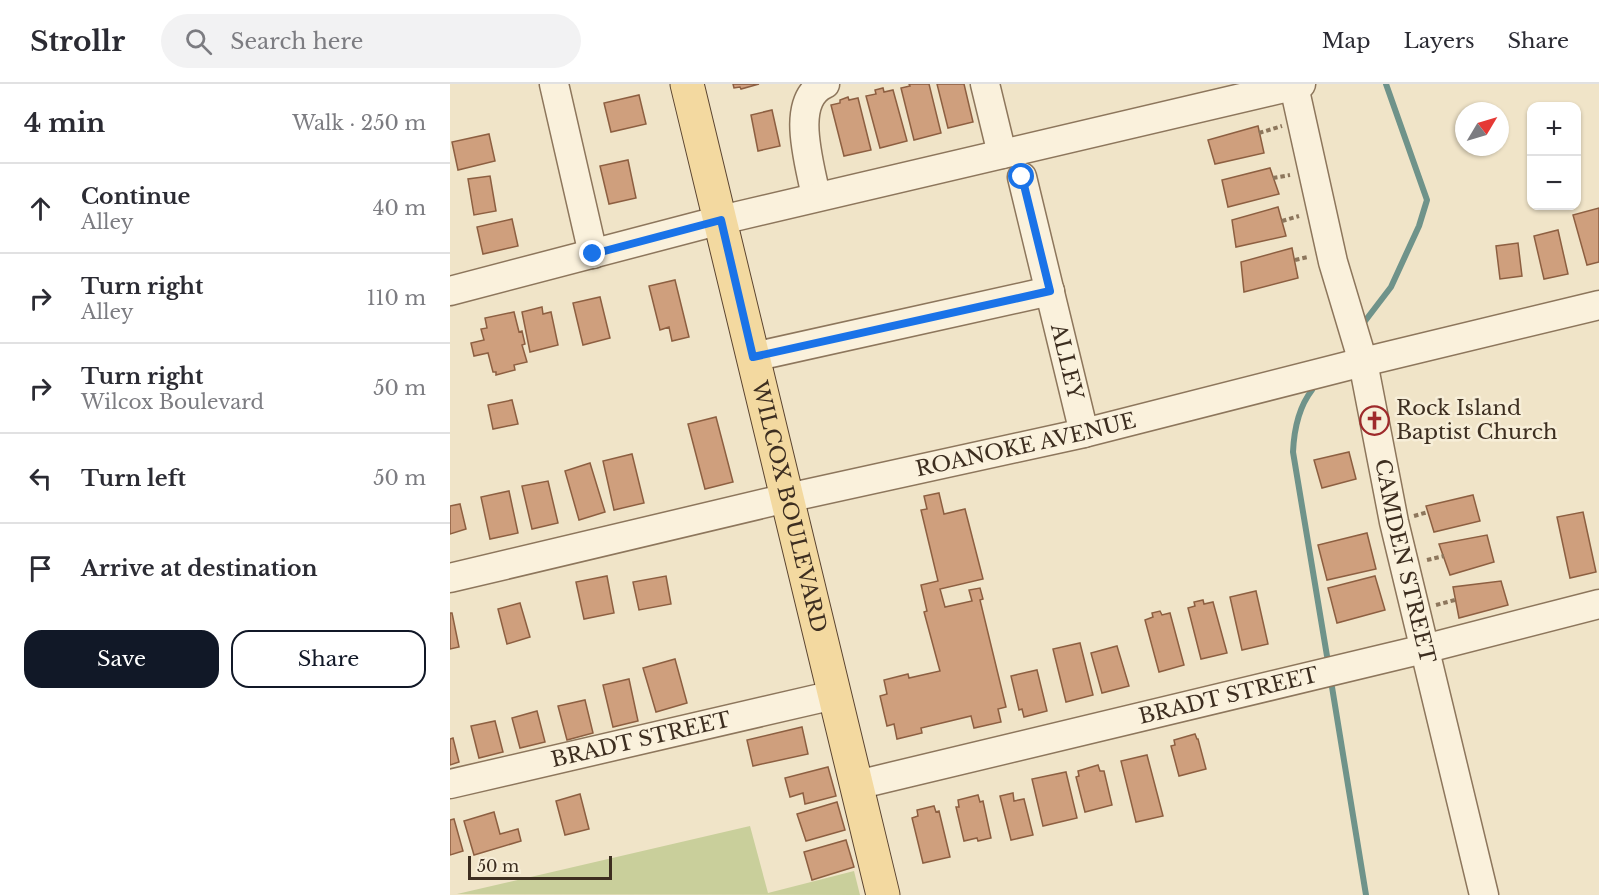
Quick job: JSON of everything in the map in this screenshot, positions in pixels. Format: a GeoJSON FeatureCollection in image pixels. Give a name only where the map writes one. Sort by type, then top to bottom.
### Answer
{"type":"FeatureCollection","features":[{"type":"Feature","properties":{"kind":"main road","name":"WILCOX BOULEVARD"},"geometry":{"type":"LineString","coordinates":[[687,84],[883,895]]}},
{"type":"Feature","properties":{"kind":"street"},"geometry":{"type":"LineString","coordinates":[[554,84],[593,254]]}},
{"type":"Feature","properties":{"kind":"street"},"geometry":{"type":"LineString","coordinates":[[816,198],[803,125],[807,102],[819,87],[825,84]]}},
{"type":"Feature","properties":{"kind":"street"},"geometry":{"type":"LineString","coordinates":[[985,84],[1002,154]]}},
{"type":"Feature","properties":{"kind":"street"},"geometry":{"type":"LineString","coordinates":[[450,291],[721,220],[1298,85]]}},
{"type":"Feature","properties":{"kind":"street","name":"CAMDEN STREET"},"geometry":{"type":"LineString","coordinates":[[1298,85],[1333,262],[1363,362],[1394,522],[1484,895]]}},
{"type":"Feature","properties":{"kind":"street","name":"ALLEY"},"geometry":{"type":"LineString","coordinates":[[1022,177],[1084,433]]}},
{"type":"Feature","properties":{"kind":"street"},"geometry":{"type":"LineString","coordinates":[[753,357],[1050,291]]}},
{"type":"Feature","properties":{"kind":"street","name":"ROANOKE AVENUE"},"geometry":{"type":"LineString","coordinates":[[450,578],[787,498],[1084,433],[1599,305]]}},
{"type":"Feature","properties":{"kind":"street","name":"BRADT STREET"},"geometry":{"type":"LineString","coordinates":[[857,785],[1424,649],[1599,604]]}},
{"type":"Feature","properties":{"kind":"street","name":"BRADT STREET"},"geometry":{"type":"LineString","coordinates":[[450,784],[834,695]]}},
{"type":"Feature","properties":{"kind":"green space"},"geometry":{"type":"Polygon","coordinates":[[[750,826],[768,893],[854,871],[860,895],[457,894],[750,826]]]}},
{"type":"Feature","properties":{"kind":"building"},"geometry":{"type":"Polygon","coordinates":[[[733,84],[759,84],[741,89],[740,87],[734,88],[733,84]]]}},
{"type":"Feature","properties":{"kind":"building"},"geometry":{"type":"Polygon","coordinates":[[[909,84],[929,84],[941,133],[914,140],[901,88],[910,86],[909,84]]]}},
{"type":"Feature","properties":{"kind":"building"},"geometry":{"type":"Polygon","coordinates":[[[937,84],[964,84],[973,122],[948,128],[937,84]]]}},
{"type":"Feature","properties":{"kind":"building"},"geometry":{"type":"Polygon","coordinates":[[[883,88],[884,92],[893,90],[907,141],[880,148],[866,96],[876,94],[875,90],[883,88]]]}},
{"type":"Feature","properties":{"kind":"building"},"geometry":{"type":"Polygon","coordinates":[[[639,95],[646,124],[611,132],[604,103],[639,95]]]}},
{"type":"Feature","properties":{"kind":"building"},"geometry":{"type":"Polygon","coordinates":[[[848,97],[849,100],[858,98],[871,150],[844,156],[831,105],[840,103],[840,100],[848,97]]]}},
{"type":"Feature","properties":{"kind":"building"},"geometry":{"type":"Polygon","coordinates":[[[772,110],[780,146],[758,151],[751,115],[772,110]]]}},
{"type":"Feature","properties":{"kind":"building"},"geometry":{"type":"Polygon","coordinates":[[[1258,126],[1264,153],[1215,164],[1208,140],[1258,126]]]}},
{"type":"Feature","properties":{"kind":"building"},"geometry":{"type":"Polygon","coordinates":[[[489,134],[495,161],[458,170],[452,142],[489,134]]]}},
{"type":"Feature","properties":{"kind":"building"},"geometry":{"type":"Polygon","coordinates":[[[628,160],[636,198],[609,204],[600,166],[628,160]]]}},
{"type":"Feature","properties":{"kind":"building"},"geometry":{"type":"Polygon","coordinates":[[[1270,168],[1279,194],[1228,207],[1222,180],[1270,168]]]}},
{"type":"Feature","properties":{"kind":"building"},"geometry":{"type":"Polygon","coordinates":[[[490,176],[496,211],[474,215],[468,179],[490,176]]]}},
{"type":"Feature","properties":{"kind":"building"},"geometry":{"type":"Polygon","coordinates":[[[1278,207],[1286,236],[1236,247],[1232,220],[1278,207]]]}},
{"type":"Feature","properties":{"kind":"building"},"geometry":{"type":"Polygon","coordinates":[[[1599,208],[1599,262],[1587,265],[1573,215],[1599,208]]]}},
{"type":"Feature","properties":{"kind":"building"},"geometry":{"type":"Polygon","coordinates":[[[512,219],[518,246],[483,254],[477,227],[512,219]]]}},
{"type":"Feature","properties":{"kind":"building"},"geometry":{"type":"Polygon","coordinates":[[[1558,230],[1568,274],[1544,279],[1534,236],[1558,230]]]}},
{"type":"Feature","properties":{"kind":"building"},"geometry":{"type":"Polygon","coordinates":[[[1518,243],[1522,276],[1500,279],[1496,246],[1518,243]]]}},
{"type":"Feature","properties":{"kind":"building"},"geometry":{"type":"Polygon","coordinates":[[[1292,248],[1298,278],[1244,292],[1241,262],[1292,248]]]}},
{"type":"Feature","properties":{"kind":"building"},"geometry":{"type":"Polygon","coordinates":[[[675,280],[689,337],[672,341],[669,327],[660,330],[649,286],[675,280]]]}},
{"type":"Feature","properties":{"kind":"building"},"geometry":{"type":"Polygon","coordinates":[[[600,297],[610,338],[583,345],[573,303],[600,297]]]}},
{"type":"Feature","properties":{"kind":"building"},"geometry":{"type":"Polygon","coordinates":[[[542,307],[543,314],[551,312],[558,345],[530,352],[522,312],[542,307]]]}},
{"type":"Feature","properties":{"kind":"building"},"geometry":{"type":"Polygon","coordinates":[[[514,312],[519,332],[522,331],[525,344],[522,345],[527,362],[514,365],[515,370],[496,375],[488,353],[474,356],[471,343],[484,340],[481,329],[487,328],[485,318],[514,312]]]}},
{"type":"Feature","properties":{"kind":"building"},"geometry":{"type":"Polygon","coordinates":[[[512,400],[518,424],[493,429],[488,405],[512,400]]]}},
{"type":"Feature","properties":{"kind":"building"},"geometry":{"type":"Polygon","coordinates":[[[716,417],[733,482],[705,489],[688,424],[716,417]]]}},
{"type":"Feature","properties":{"kind":"building"},"geometry":{"type":"Polygon","coordinates":[[[1349,452],[1356,479],[1322,488],[1314,460],[1349,452]]]}},
{"type":"Feature","properties":{"kind":"building"},"geometry":{"type":"Polygon","coordinates":[[[632,454],[644,503],[614,510],[603,461],[632,454]]]}},
{"type":"Feature","properties":{"kind":"building"},"geometry":{"type":"Polygon","coordinates":[[[590,463],[605,512],[579,520],[565,471],[590,463]]]}},
{"type":"Feature","properties":{"kind":"building"},"geometry":{"type":"Polygon","coordinates":[[[548,481],[558,523],[532,529],[522,486],[548,481]]]}},
{"type":"Feature","properties":{"kind":"building"},"geometry":{"type":"Polygon","coordinates":[[[509,491],[518,533],[490,539],[481,497],[509,491]]]}},
{"type":"Feature","properties":{"kind":"building"},"geometry":{"type":"Polygon","coordinates":[[[939,493],[944,514],[965,509],[983,579],[940,589],[945,607],[972,601],[969,590],[980,588],[983,599],[980,600],[1006,707],[998,709],[1001,722],[974,728],[971,716],[921,728],[922,733],[897,739],[894,724],[887,726],[880,696],[887,694],[884,680],[908,674],[909,678],[940,671],[924,612],[927,611],[921,585],[938,581],[921,510],[927,509],[924,496],[939,493]]]}},
{"type":"Feature","properties":{"kind":"building"},"geometry":{"type":"Polygon","coordinates":[[[1473,495],[1480,521],[1434,532],[1426,506],[1473,495]]]}},
{"type":"Feature","properties":{"kind":"building"},"geometry":{"type":"Polygon","coordinates":[[[460,504],[466,529],[450,534],[450,506],[460,504]]]}},
{"type":"Feature","properties":{"kind":"building"},"geometry":{"type":"Polygon","coordinates":[[[1583,512],[1596,572],[1570,578],[1557,517],[1583,512]]]}},
{"type":"Feature","properties":{"kind":"building"},"geometry":{"type":"Polygon","coordinates":[[[1367,533],[1376,569],[1327,580],[1318,545],[1367,533]]]}},
{"type":"Feature","properties":{"kind":"building"},"geometry":{"type":"Polygon","coordinates":[[[1487,535],[1494,562],[1450,575],[1439,544],[1487,535]]]}},
{"type":"Feature","properties":{"kind":"building"},"geometry":{"type":"Polygon","coordinates":[[[607,576],[614,613],[584,619],[576,582],[607,576]]]}},
{"type":"Feature","properties":{"kind":"building"},"geometry":{"type":"Polygon","coordinates":[[[666,576],[671,604],[639,610],[633,582],[666,576]]]}},
{"type":"Feature","properties":{"kind":"building"},"geometry":{"type":"Polygon","coordinates":[[[1375,576],[1385,610],[1337,623],[1328,588],[1375,576]]]}},
{"type":"Feature","properties":{"kind":"building"},"geometry":{"type":"Polygon","coordinates":[[[1501,581],[1508,605],[1459,618],[1453,587],[1501,581]]]}},
{"type":"Feature","properties":{"kind":"building"},"geometry":{"type":"Polygon","coordinates":[[[1256,591],[1268,644],[1242,650],[1230,597],[1256,591]]]}},
{"type":"Feature","properties":{"kind":"building"},"geometry":{"type":"Polygon","coordinates":[[[1203,600],[1204,604],[1213,602],[1227,653],[1201,659],[1188,608],[1195,606],[1194,602],[1203,600]]]}},
{"type":"Feature","properties":{"kind":"building"},"geometry":{"type":"Polygon","coordinates":[[[520,603],[530,637],[507,644],[498,609],[520,603]]]}},
{"type":"Feature","properties":{"kind":"building"},"geometry":{"type":"Polygon","coordinates":[[[1160,611],[1162,615],[1170,613],[1184,665],[1159,672],[1145,620],[1153,617],[1152,613],[1160,611]]]}},
{"type":"Feature","properties":{"kind":"building"},"geometry":{"type":"Polygon","coordinates":[[[450,613],[452,613],[459,647],[450,649],[450,613]]]}},
{"type":"Feature","properties":{"kind":"building"},"geometry":{"type":"Polygon","coordinates":[[[1080,643],[1093,695],[1066,702],[1053,649],[1080,643]]]}},
{"type":"Feature","properties":{"kind":"building"},"geometry":{"type":"Polygon","coordinates":[[[1117,646],[1129,686],[1102,693],[1091,653],[1117,646]]]}},
{"type":"Feature","properties":{"kind":"building"},"geometry":{"type":"Polygon","coordinates":[[[675,659],[687,703],[656,712],[643,668],[675,659]]]}},
{"type":"Feature","properties":{"kind":"building"},"geometry":{"type":"Polygon","coordinates":[[[1037,670],[1047,711],[1024,717],[1022,709],[1019,710],[1011,676],[1037,670]]]}},
{"type":"Feature","properties":{"kind":"building"},"geometry":{"type":"Polygon","coordinates":[[[629,679],[638,721],[613,727],[603,685],[629,679]]]}},
{"type":"Feature","properties":{"kind":"building"},"geometry":{"type":"Polygon","coordinates":[[[585,700],[593,733],[567,740],[558,706],[585,700]]]}},
{"type":"Feature","properties":{"kind":"building"},"geometry":{"type":"Polygon","coordinates":[[[537,711],[545,742],[520,748],[512,718],[537,711]]]}},
{"type":"Feature","properties":{"kind":"building"},"geometry":{"type":"Polygon","coordinates":[[[495,721],[503,752],[479,758],[471,726],[495,721]]]}},
{"type":"Feature","properties":{"kind":"building"},"geometry":{"type":"Polygon","coordinates":[[[802,727],[808,754],[753,766],[747,740],[802,727]]]}},
{"type":"Feature","properties":{"kind":"building"},"geometry":{"type":"Polygon","coordinates":[[[1195,734],[1206,769],[1179,776],[1171,746],[1175,745],[1174,740],[1195,734]]]}},
{"type":"Feature","properties":{"kind":"building"},"geometry":{"type":"Polygon","coordinates":[[[453,738],[459,762],[450,765],[450,739],[453,738]]]}},
{"type":"Feature","properties":{"kind":"building"},"geometry":{"type":"Polygon","coordinates":[[[1147,755],[1163,816],[1136,822],[1121,761],[1147,755]]]}},
{"type":"Feature","properties":{"kind":"building"},"geometry":{"type":"Polygon","coordinates":[[[1098,765],[1100,771],[1104,771],[1112,805],[1085,812],[1076,777],[1079,776],[1078,771],[1098,765]]]}},
{"type":"Feature","properties":{"kind":"building"},"geometry":{"type":"Polygon","coordinates":[[[828,767],[836,796],[805,804],[803,793],[790,797],[785,778],[828,767]]]}},
{"type":"Feature","properties":{"kind":"building"},"geometry":{"type":"Polygon","coordinates":[[[1066,772],[1077,818],[1043,826],[1032,779],[1066,772]]]}},
{"type":"Feature","properties":{"kind":"building"},"geometry":{"type":"Polygon","coordinates":[[[1013,793],[1014,801],[1024,799],[1033,835],[1011,840],[1000,796],[1013,793]]]}},
{"type":"Feature","properties":{"kind":"building"},"geometry":{"type":"Polygon","coordinates":[[[580,794],[589,829],[565,835],[556,801],[580,794]]]}},
{"type":"Feature","properties":{"kind":"building"},"geometry":{"type":"Polygon","coordinates":[[[978,795],[980,802],[983,801],[991,838],[964,841],[956,807],[959,807],[958,800],[978,795]]]}},
{"type":"Feature","properties":{"kind":"building"},"geometry":{"type":"Polygon","coordinates":[[[837,802],[845,830],[806,841],[797,814],[837,802]]]}},
{"type":"Feature","properties":{"kind":"building"},"geometry":{"type":"Polygon","coordinates":[[[934,806],[936,812],[939,811],[950,857],[923,863],[912,818],[918,816],[917,810],[934,806]]]}},
{"type":"Feature","properties":{"kind":"building"},"geometry":{"type":"Polygon","coordinates":[[[494,812],[500,834],[518,829],[521,841],[474,855],[464,821],[494,812]]]}},
{"type":"Feature","properties":{"kind":"building"},"geometry":{"type":"Polygon","coordinates":[[[454,819],[463,851],[450,855],[450,820],[454,819]]]}},
{"type":"Feature","properties":{"kind":"building"},"geometry":{"type":"Polygon","coordinates":[[[846,840],[854,867],[812,880],[804,852],[846,840]]]}},
{"type":"Feature","properties":{"kind":"waterway"},"geometry":{"type":"LineString","coordinates":[[1362,325],[1391,287],[1419,226],[1427,200],[1386,84]]}},
{"type":"Feature","properties":{"kind":"waterway"},"geometry":{"type":"LineString","coordinates":[[1312,390],[1303,404],[1298,420],[1293,452],[1327,656]]}},
{"type":"Feature","properties":{"kind":"waterway"},"geometry":{"type":"LineString","coordinates":[[1332,687],[1366,895]]}},
{"type":"Feature","properties":{"kind":"place","name":"Rock Island Baptist Church"},"geometry":{"type":"Point","coordinates":[1375,420]}},
{"type":"Feature","properties":{"kind":"route"},"geometry":{"type":"LineString","coordinates":[[593,254],[721,220],[753,357],[1050,291],[1022,177]]}}]}
